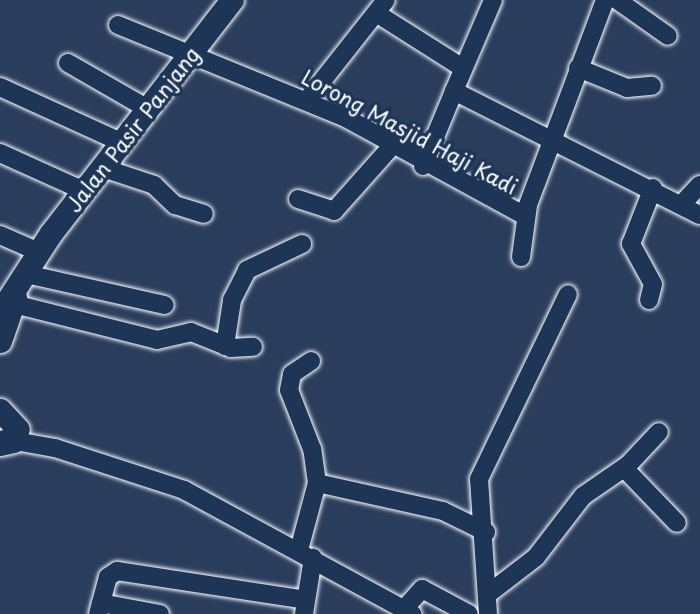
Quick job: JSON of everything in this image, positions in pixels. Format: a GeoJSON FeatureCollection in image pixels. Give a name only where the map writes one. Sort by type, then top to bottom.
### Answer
{"type":"FeatureCollection","features":[{"type":"Feature","properties":{"kind":"main road","name":"Jalan Pasir Panjang"},"geometry":{"type":"LineString","coordinates":[[0,341],[21,282],[84,191],[192,52],[222,4]]}},
{"type":"Feature","properties":{"kind":"main road"},"geometry":{"type":"LineString","coordinates":[[0,410],[6,435]]}},
{"type":"Feature","properties":{"kind":"street"},"geometry":{"type":"LineString","coordinates":[[423,166],[493,0]]}},
{"type":"Feature","properties":{"kind":"street"},"geometry":{"type":"LineString","coordinates":[[525,216],[549,143],[605,0]]}},
{"type":"Feature","properties":{"kind":"street"},"geometry":{"type":"LineString","coordinates":[[617,0],[668,36]]}},
{"type":"Feature","properties":{"kind":"street"},"geometry":{"type":"LineString","coordinates":[[307,100],[381,7],[463,68]]}},
{"type":"Feature","properties":{"kind":"street","name":"Lorong Masjid Haji Kadi"},"geometry":{"type":"LineString","coordinates":[[118,25],[192,52],[307,100],[423,166],[525,216],[521,257]]}},
{"type":"Feature","properties":{"kind":"street"},"geometry":{"type":"LineString","coordinates":[[68,63],[148,109]]}},
{"type":"Feature","properties":{"kind":"street"},"geometry":{"type":"LineString","coordinates":[[578,68],[627,88],[652,86]]}},
{"type":"Feature","properties":{"kind":"street"},"geometry":{"type":"LineString","coordinates":[[0,87],[123,143]]}},
{"type":"Feature","properties":{"kind":"street"},"geometry":{"type":"LineString","coordinates":[[454,91],[549,143],[653,188],[700,215]]}},
{"type":"Feature","properties":{"kind":"street"},"geometry":{"type":"LineString","coordinates":[[298,199],[334,211],[392,146]]}},
{"type":"Feature","properties":{"kind":"street"},"geometry":{"type":"LineString","coordinates":[[0,153],[84,191]]}},
{"type":"Feature","properties":{"kind":"street"},"geometry":{"type":"LineString","coordinates":[[103,168],[154,185],[175,205],[204,214]]}},
{"type":"Feature","properties":{"kind":"street"},"geometry":{"type":"LineString","coordinates":[[682,204],[700,185]]}},
{"type":"Feature","properties":{"kind":"street"},"geometry":{"type":"LineString","coordinates":[[649,300],[653,285],[631,244],[653,188]]}},
{"type":"Feature","properties":{"kind":"street"},"geometry":{"type":"LineString","coordinates":[[0,235],[21,282],[157,340],[191,332],[225,346],[253,347]]}},
{"type":"Feature","properties":{"kind":"street"},"geometry":{"type":"LineString","coordinates":[[225,346],[232,300],[247,270],[302,244]]}},
{"type":"Feature","properties":{"kind":"street"},"geometry":{"type":"LineString","coordinates":[[21,282],[165,305]]}},
{"type":"Feature","properties":{"kind":"street"},"geometry":{"type":"LineString","coordinates":[[488,614],[486,532],[479,479],[568,294]]}},
{"type":"Feature","properties":{"kind":"street"},"geometry":{"type":"LineString","coordinates":[[160,614],[100,608],[108,577],[117,571],[305,607],[306,554],[317,482],[312,449],[289,390],[292,374],[311,361]]}},
{"type":"Feature","properties":{"kind":"street"},"geometry":{"type":"LineString","coordinates":[[488,594],[545,548],[583,496],[624,468],[659,432]]}},
{"type":"Feature","properties":{"kind":"street"},"geometry":{"type":"LineString","coordinates":[[6,435],[55,447],[184,490],[306,554],[408,612],[422,589],[469,614]]}},
{"type":"Feature","properties":{"kind":"street"},"geometry":{"type":"LineString","coordinates":[[624,468],[677,523]]}},
{"type":"Feature","properties":{"kind":"street"},"geometry":{"type":"LineString","coordinates":[[317,482],[443,511],[486,532]]}}]}
